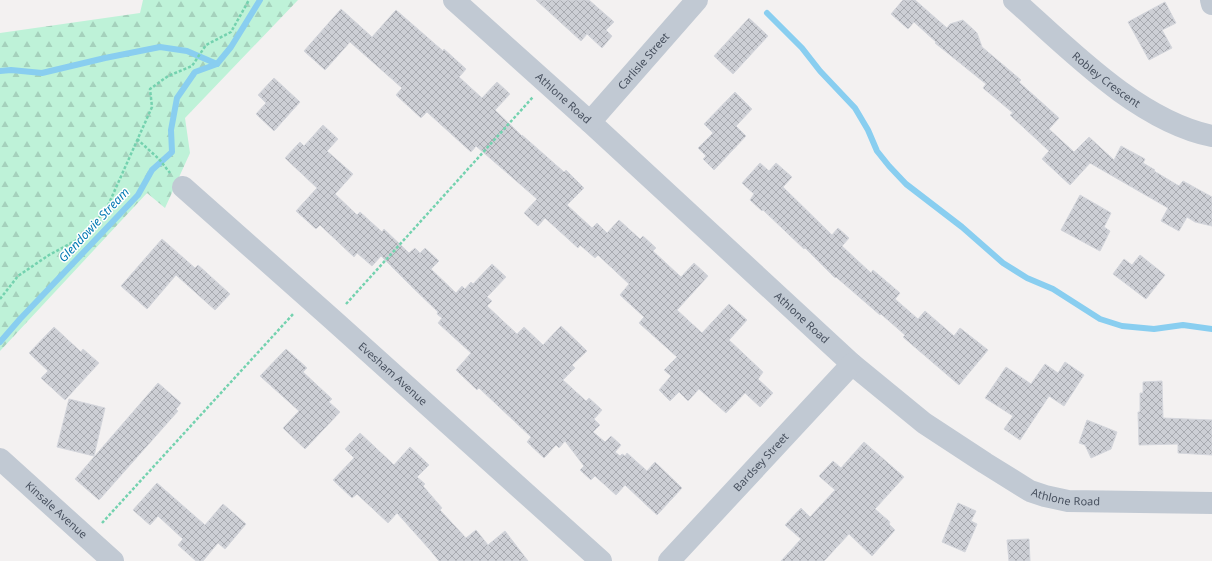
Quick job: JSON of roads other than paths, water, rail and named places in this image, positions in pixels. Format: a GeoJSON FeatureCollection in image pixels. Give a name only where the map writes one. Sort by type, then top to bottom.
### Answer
{"type":"FeatureCollection","features":[{"type":"Feature","properties":{"kind":"street","name":"Athlone Road"},"geometry":{"type":"LineString","coordinates":[[454,0],[590,122],[852,364],[924,423],[1030,491],[1045,496],[1068,501],[1212,502]]}},
{"type":"Feature","properties":{"kind":"street","name":"Carlisle Street"},"geometry":{"type":"LineString","coordinates":[[590,122],[697,0]]}},
{"type":"Feature","properties":{"kind":"street","name":"Robley Crescent"},"geometry":{"type":"LineString","coordinates":[[1014,0],[1086,65],[1135,102],[1177,126],[1212,136]]}},
{"type":"Feature","properties":{"kind":"street"},"geometry":{"type":"LineString","coordinates":[[1211,0],[1212,4]]}},
{"type":"Feature","properties":{"kind":"street","name":"Evesham Avenue"},"geometry":{"type":"LineString","coordinates":[[177,181],[601,561]]}},
{"type":"Feature","properties":{"kind":"street","name":"Bardsey Street"},"geometry":{"type":"LineString","coordinates":[[669,561],[852,364]]}},
{"type":"Feature","properties":{"kind":"street","name":"Kinsale Avenue"},"geometry":{"type":"LineString","coordinates":[[0,459],[113,561]]}},
{"type":"Feature","properties":{"kind":"waterway","name":"Glendowie Stream"},"geometry":{"type":"LineString","coordinates":[[0,342],[138,195],[152,170],[172,152],[171,130],[177,98],[195,72],[217,64],[231,47],[260,0]]}},
{"type":"Feature","properties":{"kind":"waterway"},"geometry":{"type":"LineString","coordinates":[[767,13],[802,48],[820,71],[855,108],[868,130],[877,151],[889,166],[906,184],[962,227],[1003,263],[1027,278],[1053,289],[1100,319],[1122,326],[1154,329],[1183,325],[1212,329]]}},
{"type":"Feature","properties":{"kind":"waterway"},"geometry":{"type":"LineString","coordinates":[[0,71],[11,70],[42,73],[160,47],[187,51],[217,64]]}}]}
